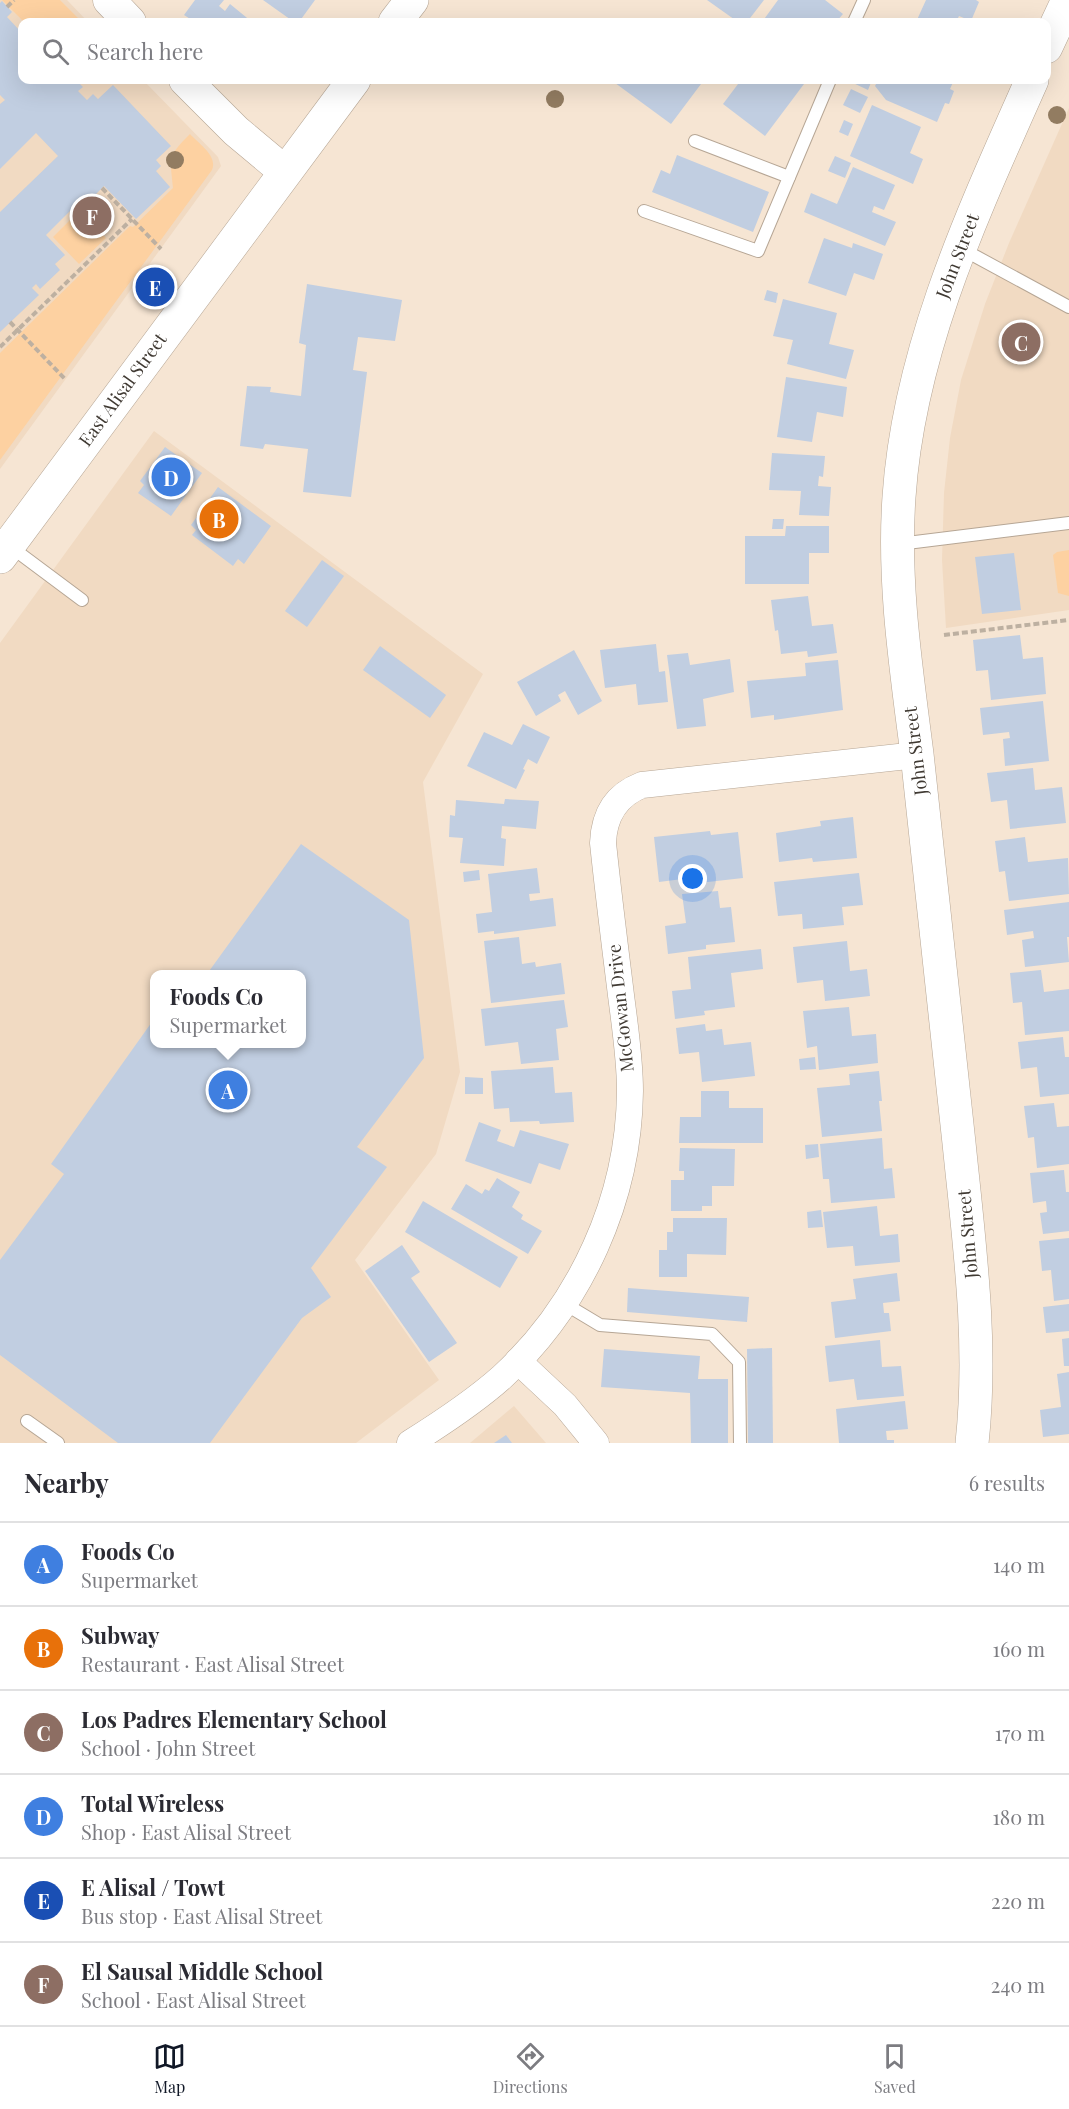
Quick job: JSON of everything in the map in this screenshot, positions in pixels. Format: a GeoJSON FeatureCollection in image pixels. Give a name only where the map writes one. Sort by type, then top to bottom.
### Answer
{"type":"FeatureCollection","features":[{"type":"Feature","properties":{"kind":"main road"},"geometry":{"type":"LineString","coordinates":[[398,18],[412,0]]}},
{"type":"Feature","properties":{"kind":"main road"},"geometry":{"type":"LineString","coordinates":[[1051,39],[1068,0]]}},
{"type":"Feature","properties":{"kind":"main road","name":"East Alisal Street"},"geometry":{"type":"LineString","coordinates":[[4,551],[351,84]]}},
{"type":"Feature","properties":{"kind":"main road","name":"John Street"},"geometry":{"type":"LineString","coordinates":[[972,1443],[975,1417],[976,1331],[969,1244],[903,643],[897,564],[899,495],[907,428],[925,352],[947,280],[1030,84]]}},
{"type":"Feature","properties":{"kind":"street"},"geometry":{"type":"LineString","coordinates":[[109,0],[126,18]]}},
{"type":"Feature","properties":{"kind":"street"},"geometry":{"type":"LineString","coordinates":[[189,84],[236,131],[285,172]]}},
{"type":"Feature","properties":{"kind":"street","name":"McGowan Drive"},"geometry":{"type":"LineString","coordinates":[[410,1443],[487,1389],[518,1361],[565,1304],[585,1270],[602,1232],[622,1165],[630,1091],[627,1041],[603,843],[603,831],[610,809],[630,790],[642,785],[917,755]]}},
{"type":"Feature","properties":{"kind":"street"},"geometry":{"type":"LineString","coordinates":[[518,1361],[565,1405],[596,1443]]}},
{"type":"Feature","properties":{"kind":"lane"},"geometry":{"type":"LineString","coordinates":[[856,18],[864,0]]}},
{"type":"Feature","properties":{"kind":"lane"},"geometry":{"type":"LineString","coordinates":[[644,211],[758,250],[828,84]]}},
{"type":"Feature","properties":{"kind":"lane"},"geometry":{"type":"LineString","coordinates":[[695,141],[789,177]]}},
{"type":"Feature","properties":{"kind":"lane"},"geometry":{"type":"LineString","coordinates":[[960,248],[1069,307]]}},
{"type":"Feature","properties":{"kind":"lane"},"geometry":{"type":"LineString","coordinates":[[897,544],[1069,523]]}},
{"type":"Feature","properties":{"kind":"lane"},"geometry":{"type":"LineString","coordinates":[[4,551],[82,600]]}},
{"type":"Feature","properties":{"kind":"lane"},"geometry":{"type":"LineString","coordinates":[[565,1304],[600,1325],[712,1334],[739,1362],[740,1443]]}},
{"type":"Feature","properties":{"kind":"lane"},"geometry":{"type":"LineString","coordinates":[[27,1420],[58,1443]]}},
{"type":"Feature","properties":{"kind":"path"},"geometry":{"type":"LineString","coordinates":[[7,6],[14,0]]}},
{"type":"Feature","properties":{"kind":"path"},"geometry":{"type":"LineString","coordinates":[[102,188],[161,249]]}},
{"type":"Feature","properties":{"kind":"path"},"geometry":{"type":"LineString","coordinates":[[0,347],[132,219]]}},
{"type":"Feature","properties":{"kind":"path"},"geometry":{"type":"LineString","coordinates":[[10,322],[65,379]]}},
{"type":"Feature","properties":{"kind":"path"},"geometry":{"type":"LineString","coordinates":[[944,634],[1069,620]]}},
{"type":"Feature","properties":{"kind":"shaded area"},"geometry":{"type":"Polygon","coordinates":[[[0,0],[67,0],[84,18],[18,18],[18,84],[147,84],[218,157],[221,166],[0,469],[0,0]]]}},
{"type":"Feature","properties":{"kind":"shaded area"},"geometry":{"type":"Polygon","coordinates":[[[2,0],[60,0],[78,18],[20,18],[2,0]]]}},
{"type":"Feature","properties":{"kind":"shaded area"},"geometry":{"type":"Polygon","coordinates":[[[1069,108],[1069,610],[946,628],[942,560],[944,493],[950,438],[961,380],[985,304],[1009,243],[1069,108]]]}},
{"type":"Feature","properties":{"kind":"shaded area"},"geometry":{"type":"Polygon","coordinates":[[[190,134],[210,155],[212,170],[0,460],[0,353],[130,226],[133,227],[173,188],[172,158],[177,148],[190,134]]]}},
{"type":"Feature","properties":{"kind":"shaded area"},"geometry":{"type":"Polygon","coordinates":[[[79,211],[106,238],[79,264],[53,237],[79,211]]]}},
{"type":"Feature","properties":{"kind":"shaded area"},"geometry":{"type":"Polygon","coordinates":[[[154,431],[483,674],[423,782],[460,1072],[436,1154],[355,1260],[439,1380],[356,1443],[0,1443],[0,643],[154,431]]]}},
{"type":"Feature","properties":{"kind":"shaded area"},"geometry":{"type":"Polygon","coordinates":[[[1069,550],[1069,596],[1058,593],[1053,555],[1069,550]]]}},
{"type":"Feature","properties":{"kind":"shaded area"},"geometry":{"type":"Polygon","coordinates":[[[514,1406],[546,1443],[470,1443],[514,1406]]]}},
{"type":"Feature","properties":{"kind":"building"},"geometry":{"type":"Polygon","coordinates":[[[195,0],[224,0],[219,6],[225,11],[230,4],[247,18],[189,18],[184,15],[195,0]]]}},
{"type":"Feature","properties":{"kind":"building"},"geometry":{"type":"Polygon","coordinates":[[[263,0],[315,0],[302,18],[288,18],[263,0]]]}},
{"type":"Feature","properties":{"kind":"building"},"geometry":{"type":"Polygon","coordinates":[[[707,0],[764,0],[750,18],[732,18],[707,0]]]}},
{"type":"Feature","properties":{"kind":"building"},"geometry":{"type":"Polygon","coordinates":[[[778,0],[825,0],[843,14],[840,18],[765,18],[778,0]]]}},
{"type":"Feature","properties":{"kind":"building"},"geometry":{"type":"Polygon","coordinates":[[[926,0],[976,0],[979,2],[972,18],[959,16],[958,18],[918,18],[926,0]]]}},
{"type":"Feature","properties":{"kind":"building"},"geometry":{"type":"Polygon","coordinates":[[[2,1],[12,12],[7,17],[18,29],[18,84],[80,84],[83,87],[78,91],[87,100],[93,94],[98,99],[113,85],[171,146],[156,160],[161,166],[156,171],[170,187],[136,219],[104,186],[90,200],[85,196],[46,235],[65,255],[55,264],[60,270],[40,289],[36,284],[32,288],[39,295],[0,332],[0,212],[58,156],[36,133],[0,169],[0,104],[5,100],[0,95],[0,3],[2,1]]]}},
{"type":"Feature","properties":{"kind":"building"},"geometry":{"type":"Polygon","coordinates":[[[616,84],[701,84],[671,124],[616,84]]]}},
{"type":"Feature","properties":{"kind":"building"},"geometry":{"type":"Polygon","coordinates":[[[738,84],[804,84],[765,136],[723,104],[738,84]]]}},
{"type":"Feature","properties":{"kind":"building"},"geometry":{"type":"Polygon","coordinates":[[[855,84],[870,84],[868,90],[855,84]]]}},
{"type":"Feature","properties":{"kind":"building"},"geometry":{"type":"Polygon","coordinates":[[[876,84],[952,84],[950,89],[954,91],[949,104],[945,103],[937,122],[886,100],[875,86],[876,84]]]}},
{"type":"Feature","properties":{"kind":"building"},"geometry":{"type":"Polygon","coordinates":[[[851,89],[868,97],[860,113],[843,105],[851,89]]]}},
{"type":"Feature","properties":{"kind":"building"},"geometry":{"type":"Polygon","coordinates":[[[872,105],[921,127],[910,153],[923,159],[913,184],[850,156],[872,105]]]}},
{"type":"Feature","properties":{"kind":"building"},"geometry":{"type":"Polygon","coordinates":[[[844,120],[853,124],[848,136],[839,132],[844,120]]]}},
{"type":"Feature","properties":{"kind":"building"},"geometry":{"type":"Polygon","coordinates":[[[677,155],[769,192],[753,232],[652,192],[661,170],[670,174],[677,155]]]}},
{"type":"Feature","properties":{"kind":"building"},"geometry":{"type":"Polygon","coordinates":[[[835,156],[851,163],[845,178],[828,171],[835,156]]]}},
{"type":"Feature","properties":{"kind":"building"},"geometry":{"type":"Polygon","coordinates":[[[853,167],[895,185],[884,210],[874,206],[872,212],[896,222],[885,246],[804,212],[811,193],[837,204],[853,167]]]}},
{"type":"Feature","properties":{"kind":"building"},"geometry":{"type":"Polygon","coordinates":[[[824,238],[852,248],[853,243],[883,254],[874,280],[854,273],[846,296],[808,283],[824,238]]]}},
{"type":"Feature","properties":{"kind":"building"},"geometry":{"type":"Polygon","coordinates":[[[307,284],[402,300],[395,341],[358,337],[353,370],[367,372],[351,497],[303,492],[308,449],[265,444],[263,449],[240,446],[247,386],[271,387],[270,392],[301,396],[306,345],[299,343],[307,284]]]}},
{"type":"Feature","properties":{"kind":"building"},"geometry":{"type":"Polygon","coordinates":[[[767,290],[778,293],[776,303],[764,300],[767,290]]]}},
{"type":"Feature","properties":{"kind":"building"},"geometry":{"type":"Polygon","coordinates":[[[783,299],[837,313],[829,344],[854,350],[846,379],[787,364],[793,340],[773,336],[783,299]]]}},
{"type":"Feature","properties":{"kind":"building"},"geometry":{"type":"Polygon","coordinates":[[[786,377],[847,387],[843,417],[817,412],[812,442],[777,437],[786,377]]]}},
{"type":"Feature","properties":{"kind":"building"},"geometry":{"type":"Polygon","coordinates":[[[165,447],[202,473],[171,516],[138,493],[144,485],[140,481],[165,447]]]}},
{"type":"Feature","properties":{"kind":"building"},"geometry":{"type":"Polygon","coordinates":[[[772,453],[825,456],[823,477],[819,476],[818,486],[831,487],[829,516],[799,515],[801,491],[769,490],[772,453]]]}},
{"type":"Feature","properties":{"kind":"building"},"geometry":{"type":"Polygon","coordinates":[[[218,487],[271,526],[244,564],[238,559],[233,566],[192,535],[196,530],[191,525],[218,487]]]}},
{"type":"Feature","properties":{"kind":"building"},"geometry":{"type":"Polygon","coordinates":[[[773,519],[784,519],[783,529],[772,529],[773,519]]]}},
{"type":"Feature","properties":{"kind":"building"},"geometry":{"type":"Polygon","coordinates":[[[786,526],[829,526],[829,553],[809,553],[809,584],[745,584],[745,536],[785,536],[786,526]]]}},
{"type":"Feature","properties":{"kind":"building"},"geometry":{"type":"Polygon","coordinates":[[[1014,553],[1021,610],[982,614],[975,557],[1014,553]]]}},
{"type":"Feature","properties":{"kind":"building"},"geometry":{"type":"Polygon","coordinates":[[[322,560],[344,576],[307,627],[285,611],[322,560]]]}},
{"type":"Feature","properties":{"kind":"building"},"geometry":{"type":"Polygon","coordinates":[[[808,596],[812,626],[833,624],[837,653],[808,657],[807,651],[781,654],[771,600],[808,596]]]}},
{"type":"Feature","properties":{"kind":"building"},"geometry":{"type":"Polygon","coordinates":[[[1020,635],[1023,659],[1043,657],[1046,694],[991,700],[988,670],[976,671],[973,640],[1020,635]]]}},
{"type":"Feature","properties":{"kind":"building"},"geometry":{"type":"Polygon","coordinates":[[[656,644],[659,672],[665,671],[668,702],[638,705],[636,684],[605,688],[600,650],[656,644]]]}},
{"type":"Feature","properties":{"kind":"building"},"geometry":{"type":"Polygon","coordinates":[[[380,646],[446,695],[430,718],[363,670],[380,646]]]}},
{"type":"Feature","properties":{"kind":"building"},"geometry":{"type":"Polygon","coordinates":[[[574,650],[602,701],[578,715],[565,691],[558,695],[561,701],[536,716],[517,682],[574,650]]]}},
{"type":"Feature","properties":{"kind":"building"},"geometry":{"type":"Polygon","coordinates":[[[688,653],[690,665],[730,659],[734,692],[703,699],[706,726],[677,729],[667,655],[688,653]]]}},
{"type":"Feature","properties":{"kind":"building"},"geometry":{"type":"Polygon","coordinates":[[[838,660],[843,710],[774,720],[774,715],[751,718],[747,681],[806,676],[805,663],[838,660]]]}},
{"type":"Feature","properties":{"kind":"building"},"geometry":{"type":"Polygon","coordinates":[[[1043,701],[1049,761],[1005,766],[1003,739],[1010,738],[1009,732],[983,735],[980,708],[1043,701]]]}},
{"type":"Feature","properties":{"kind":"building"},"geometry":{"type":"Polygon","coordinates":[[[523,724],[550,737],[537,764],[528,759],[516,789],[467,766],[484,732],[512,745],[523,724]]]}},
{"type":"Feature","properties":{"kind":"building"},"geometry":{"type":"Polygon","coordinates":[[[1033,768],[1035,790],[1062,787],[1066,823],[1010,829],[1007,800],[991,802],[987,773],[1033,768]]]}},
{"type":"Feature","properties":{"kind":"building"},"geometry":{"type":"Polygon","coordinates":[[[505,799],[539,801],[536,829],[502,826],[501,838],[506,839],[504,866],[460,863],[463,838],[449,837],[450,815],[455,816],[456,800],[504,804],[505,799]]]}},
{"type":"Feature","properties":{"kind":"building"},"geometry":{"type":"Polygon","coordinates":[[[853,817],[857,858],[813,862],[812,858],[779,862],[776,833],[821,826],[820,821],[853,817]]]}},
{"type":"Feature","properties":{"kind":"building"},"geometry":{"type":"Polygon","coordinates":[[[710,831],[711,835],[738,832],[743,878],[699,883],[698,877],[659,882],[654,837],[710,831]]]}},
{"type":"Feature","properties":{"kind":"building"},"geometry":{"type":"Polygon","coordinates":[[[1025,837],[1028,862],[1068,858],[1069,894],[1009,901],[1005,871],[999,872],[995,841],[1025,837]]]}},
{"type":"Feature","properties":{"kind":"building"},"geometry":{"type":"Polygon","coordinates":[[[301,844],[409,920],[424,1058],[357,1147],[387,1167],[311,1268],[331,1297],[302,1318],[210,1443],[118,1443],[0,1355],[0,1260],[64,1174],[51,1164],[150,1025],[150,1048],[306,1048],[306,970],[210,970],[301,844]]]}},
{"type":"Feature","properties":{"kind":"building"},"geometry":{"type":"Polygon","coordinates":[[[537,868],[540,893],[529,894],[530,901],[553,898],[556,926],[494,934],[494,931],[478,933],[476,914],[492,912],[488,874],[537,868]]]}},
{"type":"Feature","properties":{"kind":"building"},"geometry":{"type":"Polygon","coordinates":[[[479,870],[480,880],[464,882],[463,872],[479,870]]]}},
{"type":"Feature","properties":{"kind":"building"},"geometry":{"type":"Polygon","coordinates":[[[859,873],[863,905],[842,907],[844,925],[803,929],[802,914],[778,916],[774,882],[859,873]]]}},
{"type":"Feature","properties":{"kind":"building"},"geometry":{"type":"Polygon","coordinates":[[[718,891],[720,908],[731,907],[735,942],[706,945],[706,949],[668,954],[665,926],[686,923],[682,894],[718,891]]]}},
{"type":"Feature","properties":{"kind":"building"},"geometry":{"type":"Polygon","coordinates":[[[1069,902],[1069,937],[1067,937],[1069,962],[1025,967],[1022,940],[1034,938],[1033,931],[1007,935],[1004,910],[1069,902]]]}},
{"type":"Feature","properties":{"kind":"building"},"geometry":{"type":"Polygon","coordinates":[[[519,937],[522,964],[535,962],[536,967],[561,963],[565,994],[491,1003],[484,941],[519,937]]]}},
{"type":"Feature","properties":{"kind":"building"},"geometry":{"type":"Polygon","coordinates":[[[847,941],[850,971],[867,969],[870,996],[825,1001],[823,980],[797,983],[793,947],[847,941]]]}},
{"type":"Feature","properties":{"kind":"building"},"geometry":{"type":"Polygon","coordinates":[[[761,949],[763,969],[731,973],[735,1007],[704,1011],[705,1015],[675,1019],[672,991],[691,989],[688,957],[761,949]]]}},
{"type":"Feature","properties":{"kind":"building"},"geometry":{"type":"Polygon","coordinates":[[[1041,970],[1044,992],[1069,989],[1069,1031],[1025,1035],[1022,1002],[1013,1003],[1010,973],[1041,970]]]}},
{"type":"Feature","properties":{"kind":"building"},"geometry":{"type":"Polygon","coordinates":[[[564,1000],[568,1027],[556,1029],[559,1060],[521,1064],[518,1042],[485,1046],[481,1009],[564,1000]]]}},
{"type":"Feature","properties":{"kind":"building"},"geometry":{"type":"Polygon","coordinates":[[[849,1007],[852,1036],[876,1034],[878,1063],[819,1070],[817,1046],[807,1048],[803,1011],[849,1007]]]}},
{"type":"Feature","properties":{"kind":"building"},"geometry":{"type":"Polygon","coordinates":[[[705,1024],[706,1031],[722,1029],[724,1045],[751,1042],[755,1076],[702,1082],[699,1052],[679,1054],[676,1028],[705,1024]]]}},
{"type":"Feature","properties":{"kind":"building"},"geometry":{"type":"Polygon","coordinates":[[[1063,1037],[1065,1057],[1069,1057],[1069,1094],[1040,1097],[1037,1067],[1021,1069],[1018,1042],[1063,1037]]]}},
{"type":"Feature","properties":{"kind":"building"},"geometry":{"type":"Polygon","coordinates":[[[815,1057],[816,1069],[800,1070],[799,1059],[815,1057]]]}},
{"type":"Feature","properties":{"kind":"building"},"geometry":{"type":"Polygon","coordinates":[[[553,1067],[555,1093],[572,1092],[574,1122],[540,1124],[539,1121],[510,1122],[509,1108],[494,1109],[491,1071],[553,1067]]]}},
{"type":"Feature","properties":{"kind":"building"},"geometry":{"type":"Polygon","coordinates":[[[879,1071],[882,1131],[822,1137],[817,1088],[850,1085],[849,1074],[879,1071]]]}},
{"type":"Feature","properties":{"kind":"building"},"geometry":{"type":"Polygon","coordinates":[[[465,1077],[483,1078],[483,1094],[465,1094],[465,1077]]]}},
{"type":"Feature","properties":{"kind":"building"},"geometry":{"type":"Polygon","coordinates":[[[701,1091],[729,1091],[729,1108],[763,1108],[763,1143],[679,1143],[680,1117],[701,1117],[701,1091]]]}},
{"type":"Feature","properties":{"kind":"building"},"geometry":{"type":"Polygon","coordinates":[[[1054,1103],[1057,1127],[1069,1126],[1069,1164],[1037,1168],[1034,1137],[1028,1138],[1024,1106],[1054,1103]]]}},
{"type":"Feature","properties":{"kind":"building"},"geometry":{"type":"Polygon","coordinates":[[[479,1122],[501,1130],[497,1141],[514,1147],[520,1130],[569,1144],[560,1170],[539,1163],[531,1184],[465,1161],[479,1122]]]}},
{"type":"Feature","properties":{"kind":"building"},"geometry":{"type":"Polygon","coordinates":[[[882,1138],[884,1169],[892,1168],[895,1198],[831,1203],[829,1179],[823,1179],[820,1144],[882,1138]]]}},
{"type":"Feature","properties":{"kind":"building"},"geometry":{"type":"Polygon","coordinates":[[[818,1144],[819,1157],[806,1159],[805,1145],[818,1144]]]}},
{"type":"Feature","properties":{"kind":"building"},"geometry":{"type":"Polygon","coordinates":[[[680,1148],[735,1149],[734,1186],[712,1186],[712,1206],[702,1206],[702,1211],[671,1211],[671,1180],[684,1180],[684,1171],[679,1171],[680,1148]]]}},
{"type":"Feature","properties":{"kind":"building"},"geometry":{"type":"Polygon","coordinates":[[[1064,1170],[1066,1192],[1069,1192],[1069,1231],[1043,1234],[1040,1213],[1047,1212],[1046,1201],[1033,1203],[1030,1173],[1064,1170]]]}},
{"type":"Feature","properties":{"kind":"building"},"geometry":{"type":"Polygon","coordinates":[[[497,1178],[520,1192],[512,1207],[523,1215],[521,1219],[542,1231],[528,1254],[451,1209],[466,1184],[482,1194],[485,1189],[489,1191],[497,1178]]]}},
{"type":"Feature","properties":{"kind":"building"},"geometry":{"type":"Polygon","coordinates":[[[423,1201],[518,1257],[500,1288],[405,1232],[423,1201]]]}},
{"type":"Feature","properties":{"kind":"building"},"geometry":{"type":"Polygon","coordinates":[[[877,1206],[880,1236],[898,1234],[900,1262],[855,1266],[853,1246],[827,1248],[823,1212],[877,1206]]]}},
{"type":"Feature","properties":{"kind":"building"},"geometry":{"type":"Polygon","coordinates":[[[821,1210],[823,1227],[808,1228],[807,1212],[821,1210]]]}},
{"type":"Feature","properties":{"kind":"building"},"geometry":{"type":"Polygon","coordinates":[[[673,1218],[727,1218],[726,1255],[687,1254],[687,1277],[659,1277],[659,1250],[667,1250],[667,1232],[673,1232],[673,1218]]]}},
{"type":"Feature","properties":{"kind":"building"},"geometry":{"type":"Polygon","coordinates":[[[1069,1238],[1069,1299],[1054,1301],[1051,1270],[1042,1271],[1039,1241],[1069,1238]]]}},
{"type":"Feature","properties":{"kind":"building"},"geometry":{"type":"Polygon","coordinates":[[[402,1245],[420,1272],[411,1278],[457,1343],[429,1362],[365,1271],[402,1245]]]}},
{"type":"Feature","properties":{"kind":"building"},"geometry":{"type":"Polygon","coordinates":[[[897,1273],[900,1301],[883,1303],[884,1313],[889,1313],[891,1331],[835,1338],[831,1302],[856,1299],[853,1279],[897,1273]]]}},
{"type":"Feature","properties":{"kind":"building"},"geometry":{"type":"Polygon","coordinates":[[[628,1288],[749,1297],[747,1322],[627,1312],[628,1288]]]}},
{"type":"Feature","properties":{"kind":"building"},"geometry":{"type":"Polygon","coordinates":[[[1069,1304],[1069,1331],[1046,1333],[1043,1307],[1069,1304]]]}},
{"type":"Feature","properties":{"kind":"building"},"geometry":{"type":"Polygon","coordinates":[[[1069,1338],[1069,1366],[1064,1366],[1062,1339],[1069,1338]]]}},
{"type":"Feature","properties":{"kind":"building"},"geometry":{"type":"Polygon","coordinates":[[[880,1340],[882,1367],[901,1366],[904,1396],[857,1400],[854,1379],[829,1382],[825,1346],[880,1340]]]}},
{"type":"Feature","properties":{"kind":"building"},"geometry":{"type":"Polygon","coordinates":[[[772,1348],[773,1443],[748,1443],[747,1349],[772,1348]]]}},
{"type":"Feature","properties":{"kind":"building"},"geometry":{"type":"Polygon","coordinates":[[[604,1349],[700,1356],[698,1379],[728,1379],[728,1443],[691,1443],[690,1393],[601,1387],[604,1349]]]}},
{"type":"Feature","properties":{"kind":"building"},"geometry":{"type":"Polygon","coordinates":[[[1069,1372],[1069,1434],[1043,1437],[1040,1410],[1061,1407],[1057,1374],[1069,1372]]]}},
{"type":"Feature","properties":{"kind":"building"},"geometry":{"type":"Polygon","coordinates":[[[905,1401],[908,1429],[886,1431],[887,1440],[894,1440],[894,1443],[839,1443],[836,1409],[905,1401]]]}},
{"type":"Feature","properties":{"kind":"building"},"geometry":{"type":"Polygon","coordinates":[[[506,1435],[512,1443],[494,1443],[506,1435]]]}},
{"type":"Feature","properties":{"kind":"place","name":"El Sausal Middle School"},"geometry":{"type":"Point","coordinates":[92,216]}},
{"type":"Feature","properties":{"kind":"place","name":"E Alisal / Towt"},"geometry":{"type":"Point","coordinates":[155,287]}},
{"type":"Feature","properties":{"kind":"place","name":"Los Padres Elementary School"},"geometry":{"type":"Point","coordinates":[1021,342]}},
{"type":"Feature","properties":{"kind":"place","name":"Total Wireless"},"geometry":{"type":"Point","coordinates":[171,477]}},
{"type":"Feature","properties":{"kind":"place","name":"Subway"},"geometry":{"type":"Point","coordinates":[219,519]}},
{"type":"Feature","properties":{"kind":"place","name":"Foods Co"},"geometry":{"type":"Point","coordinates":[228,1090]}}]}
